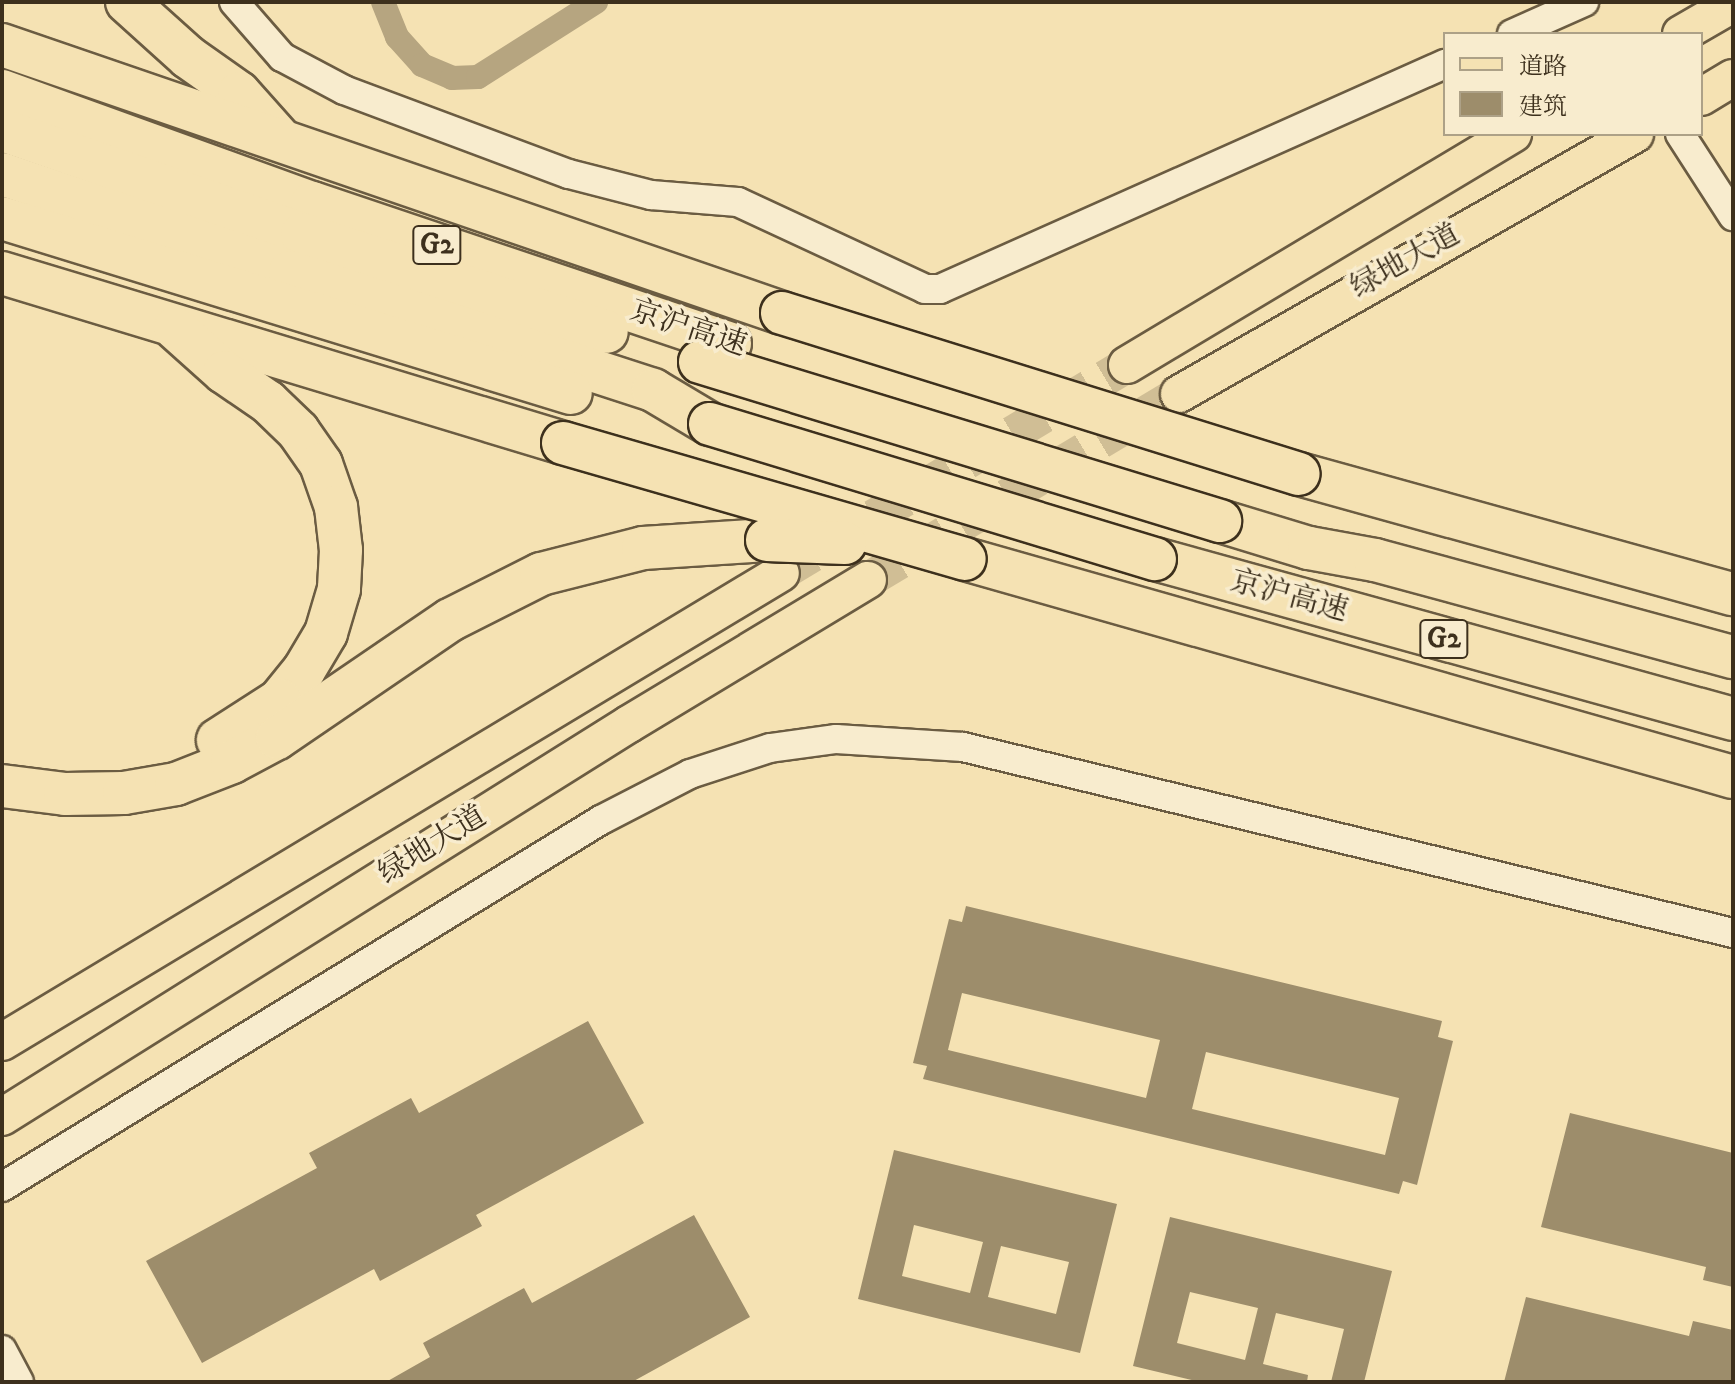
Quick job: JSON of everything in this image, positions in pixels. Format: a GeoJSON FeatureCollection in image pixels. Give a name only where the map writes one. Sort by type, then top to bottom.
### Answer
{"type":"FeatureCollection","features":[{"type":"Feature","properties":{"kind":"highway"},"geometry":{"type":"LineString","coordinates":[[127,2],[188,57],[239,93],[283,143]]}},
{"type":"Feature","properties":{"kind":"highway"},"geometry":{"type":"LineString","coordinates":[[2,45],[782,313],[1299,474],[1733,594]]}},
{"type":"Feature","properties":{"kind":"highway","name":"京沪高速"},"geometry":{"type":"LineString","coordinates":[[2,91],[715,353]]}},
{"type":"Feature","properties":{"kind":"highway","name":"京沪高速"},"geometry":{"type":"LineString","coordinates":[[2,130],[302,234],[715,353],[1233,513],[1309,548],[1375,560],[1733,657]]}},
{"type":"Feature","properties":{"kind":"highway","name":"京沪高速"},"geometry":{"type":"LineString","coordinates":[[2,174],[290,272],[710,424],[1155,559],[1733,719]]}},
{"type":"Feature","properties":{"kind":"highway","name":"京沪高速"},"geometry":{"type":"LineString","coordinates":[[2,218],[638,399]]}},
{"type":"Feature","properties":{"kind":"highway"},"geometry":{"type":"LineString","coordinates":[[2,273],[175,328],[1091,598],[1733,777]]}},
{"type":"Feature","properties":{"kind":"highway"},"geometry":{"type":"LineString","coordinates":[[2,758],[61,769],[100,769],[138,765],[212,743],[280,700],[304,670],[326,633],[339,589],[341,550],[336,507],[321,464],[298,431],[268,402],[224,372],[175,328]]}},
{"type":"Feature","properties":{"kind":"highway"},"geometry":{"type":"LineString","coordinates":[[2,786],[65,794],[124,793],[176,784],[277,738],[397,654],[494,595],[541,574],[643,548],[706,541],[787,539],[852,543],[965,559]]}},
{"type":"Feature","properties":{"kind":"main road"},"geometry":{"type":"LineString","coordinates":[[1684,32],[1733,4]]}},
{"type":"Feature","properties":{"kind":"main road"},"geometry":{"type":"LineString","coordinates":[[1703,96],[1733,78]]}},
{"type":"Feature","properties":{"kind":"main road","name":"绿地大道"},"geometry":{"type":"LineString","coordinates":[[1127,365],[1510,136]]}},
{"type":"Feature","properties":{"kind":"main road","name":"绿地大道"},"geometry":{"type":"LineString","coordinates":[[1179,394],[1631,136]]}},
{"type":"Feature","properties":{"kind":"main road","name":"绿地大道"},"geometry":{"type":"LineString","coordinates":[[2,1042],[781,573]]}},
{"type":"Feature","properties":{"kind":"main road","name":"绿地大道"},"geometry":{"type":"LineString","coordinates":[[2,1117],[629,724],[868,580]]}},
{"type":"Feature","properties":{"kind":"street"},"geometry":{"type":"LineString","coordinates":[[234,2],[282,57],[344,90],[569,174],[651,195],[738,202],[925,289],[940,289],[1443,65]]}},
{"type":"Feature","properties":{"kind":"street"},"geometry":{"type":"LineString","coordinates":[[1516,32],[1584,2]]}},
{"type":"Feature","properties":{"kind":"street"},"geometry":{"type":"LineString","coordinates":[[1681,136],[1733,216]]}},
{"type":"Feature","properties":{"kind":"street"},"geometry":{"type":"LineString","coordinates":[[2,1187],[601,820],[690,774],[770,748],[836,739],[963,747],[1733,933]]}},
{"type":"Feature","properties":{"kind":"street"},"geometry":{"type":"LineString","coordinates":[[2,1350],[19,1382]]}},
{"type":"Feature","properties":{"kind":"building"},"geometry":{"type":"Polygon","coordinates":[[[966,906],[1442,1021],[1438,1037],[1453,1041],[1417,1185],[1403,1181],[1399,1194],[923,1079],[927,1066],[913,1063],[949,919],[962,922],[966,906]],[[962,993],[948,1050],[1146,1098],[1160,1040],[962,993]],[[1206,1052],[1192,1109],[1385,1155],[1399,1098],[1206,1052]]]}},
{"type":"Feature","properties":{"kind":"building"},"geometry":{"type":"Polygon","coordinates":[[[588,1021],[644,1123],[476,1215],[482,1226],[380,1281],[374,1269],[202,1363],[146,1261],[317,1168],[309,1153],[411,1098],[419,1113],[588,1021]]]}},
{"type":"Feature","properties":{"kind":"building"},"geometry":{"type":"Polygon","coordinates":[[[1570,1113],[1733,1153],[1733,1287],[1703,1280],[1706,1267],[1541,1227],[1570,1113]]]}},
{"type":"Feature","properties":{"kind":"building"},"geometry":{"type":"Polygon","coordinates":[[[894,1150],[1117,1204],[1080,1353],[858,1299],[894,1150]],[[914,1225],[902,1276],[970,1293],[983,1242],[914,1225]],[[1001,1246],[988,1297],[1056,1314],[1069,1262],[1001,1246]]]}},
{"type":"Feature","properties":{"kind":"building"},"geometry":{"type":"Polygon","coordinates":[[[694,1215],[750,1317],[632,1382],[386,1382],[430,1357],[423,1343],[524,1288],[532,1303],[694,1215]]]}},
{"type":"Feature","properties":{"kind":"building"},"geometry":{"type":"Polygon","coordinates":[[[1170,1217],[1392,1271],[1364,1382],[1331,1382],[1344,1329],[1276,1313],[1263,1364],[1308,1375],[1307,1382],[1200,1382],[1133,1366],[1170,1217]],[[1190,1292],[1177,1343],[1245,1360],[1258,1308],[1190,1292]]]}},
{"type":"Feature","properties":{"kind":"building"},"geometry":{"type":"Polygon","coordinates":[[[1526,1297],[1689,1336],[1693,1321],[1733,1330],[1733,1382],[1504,1382],[1526,1297]]]}},
{"type":"Feature","properties":{"kind":"waterway"},"geometry":{"type":"LineString","coordinates":[[383,2],[397,37],[422,65],[452,78],[478,77],[596,2]]}},
{"type":"Feature","properties":{"kind":"tunnel"},"geometry":{"type":"LineString","coordinates":[[781,573],[1127,365]]}},
{"type":"Feature","properties":{"kind":"tunnel"},"geometry":{"type":"LineString","coordinates":[[868,580],[1179,394]]}}]}
